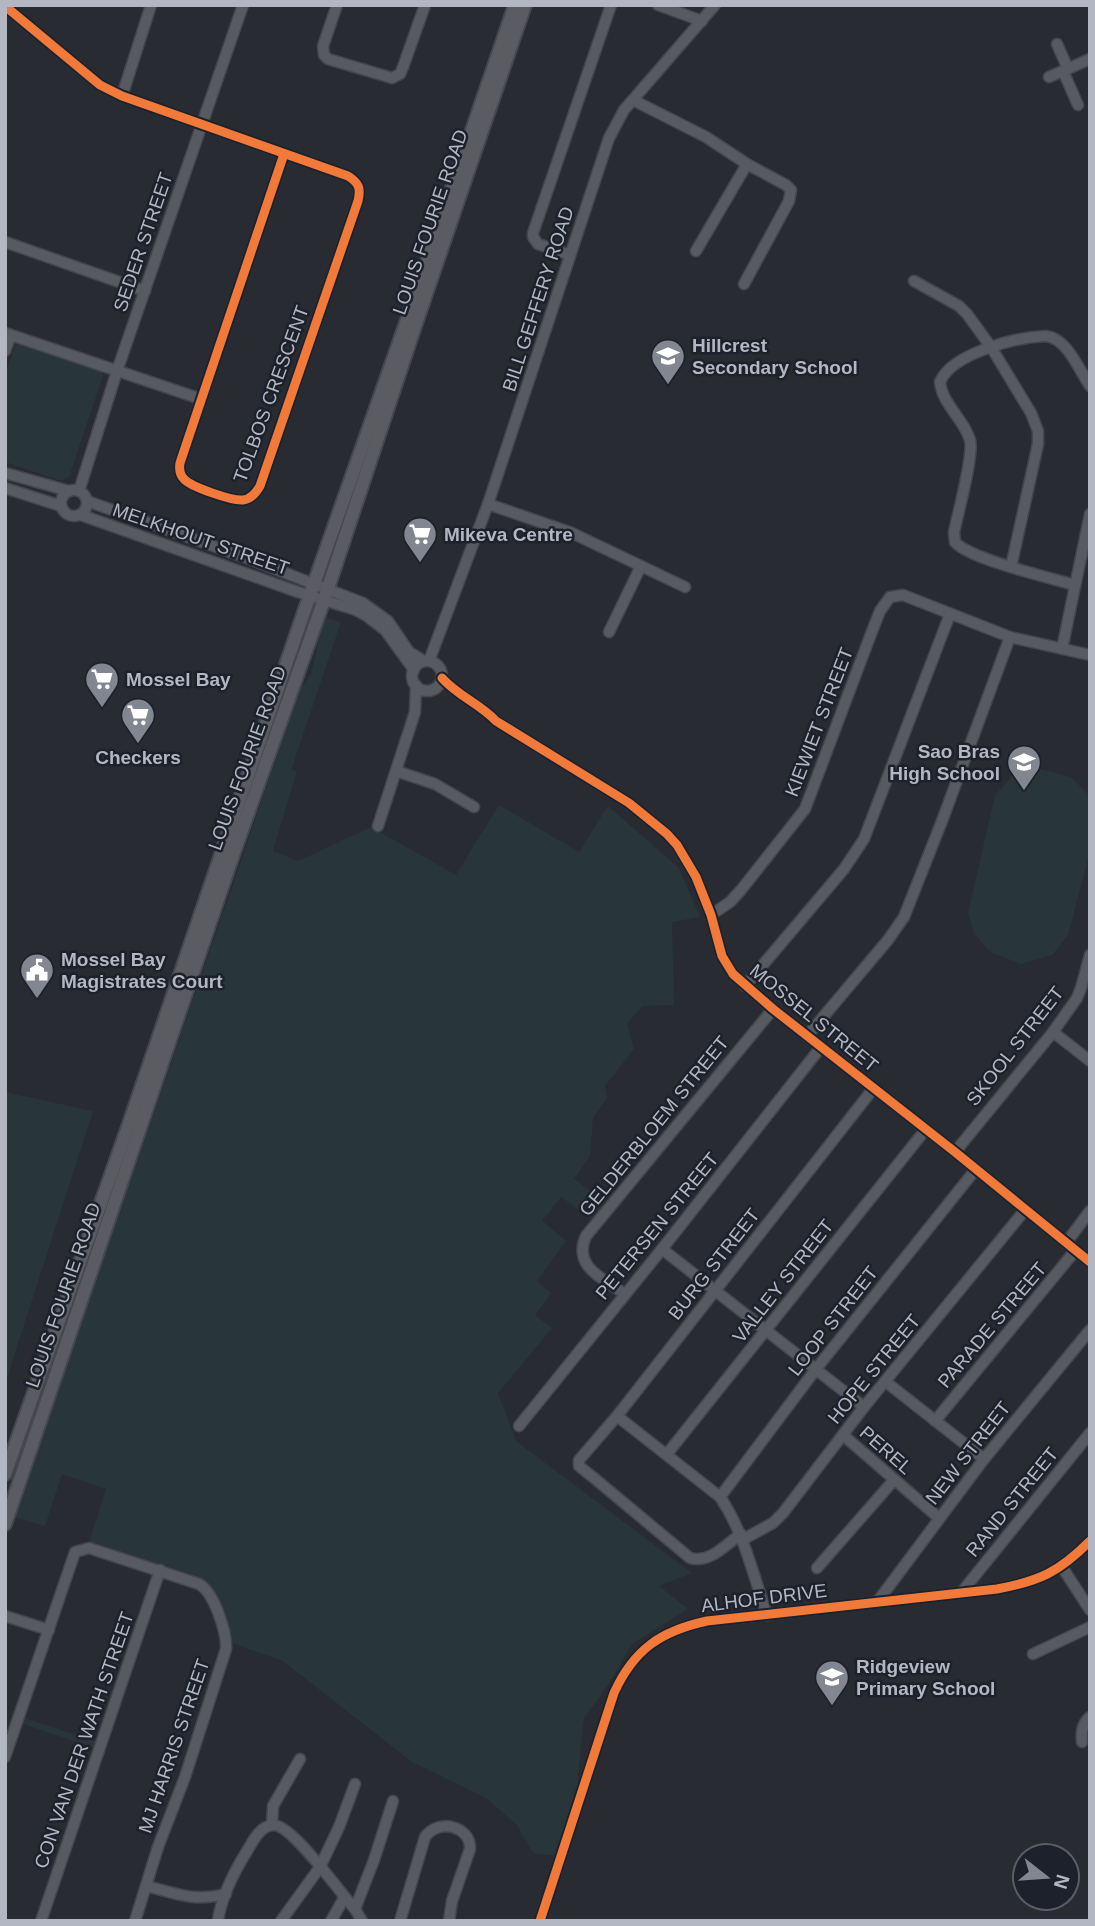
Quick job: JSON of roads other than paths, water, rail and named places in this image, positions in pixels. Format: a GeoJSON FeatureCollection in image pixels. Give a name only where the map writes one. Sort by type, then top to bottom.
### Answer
{"type":"FeatureCollection","features":[{"type":"Feature","properties":{"kind":"main road","name":"LOUIS FOURIE ROAD"},"geometry":{"type":"LineString","coordinates":[[5,1474],[129,1124],[514,5]]}},
{"type":"Feature","properties":{"kind":"main road","name":"LOUIS FOURIE ROAD"},"geometry":{"type":"LineString","coordinates":[[5,1524],[229,868],[326,594],[525,5]]}},
{"type":"Feature","properties":{"kind":"street","name":"SEDER STREET"},"geometry":{"type":"LineString","coordinates":[[74,491],[243,5]]}},
{"type":"Feature","properties":{"kind":"street"},"geometry":{"type":"LineString","coordinates":[[337,5],[323,46],[324,55],[328,59],[392,78],[404,68],[425,5]]}},
{"type":"Feature","properties":{"kind":"street"},"geometry":{"type":"LineString","coordinates":[[570,255],[538,244],[533,233],[611,5]]}},
{"type":"Feature","properties":{"kind":"street"},"geometry":{"type":"LineString","coordinates":[[657,5],[680,9],[702,21]]}},
{"type":"Feature","properties":{"kind":"street","name":"BILL GEFFERY ROAD"},"geometry":{"type":"LineString","coordinates":[[430,662],[488,504],[609,138],[617,120],[715,5]]}},
{"type":"Feature","properties":{"kind":"street","name":"TOLBOS CRESCENT"},"geometry":{"type":"LineString","coordinates":[[5,6],[100,85],[122,96],[348,176],[360,189],[260,486],[249,498],[238,500],[187,482],[181,476],[180,463],[284,154]]}},
{"type":"Feature","properties":{"kind":"street"},"geometry":{"type":"LineString","coordinates":[[122,96],[147,7]]}},
{"type":"Feature","properties":{"kind":"street"},"geometry":{"type":"LineString","coordinates":[[1058,44],[1078,105]]}},
{"type":"Feature","properties":{"kind":"street"},"geometry":{"type":"LineString","coordinates":[[1049,77],[1090,59]]}},
{"type":"Feature","properties":{"kind":"street"},"geometry":{"type":"LineString","coordinates":[[633,100],[706,137],[788,187],[791,194],[744,284]]}},
{"type":"Feature","properties":{"kind":"street"},"geometry":{"type":"LineString","coordinates":[[696,251],[747,164]]}},
{"type":"Feature","properties":{"kind":"street"},"geometry":{"type":"LineString","coordinates":[[5,242],[145,291]]}},
{"type":"Feature","properties":{"kind":"street"},"geometry":{"type":"LineString","coordinates":[[914,281],[959,306],[967,314],[991,347],[1031,413],[1038,431],[1038,444],[1011,567]]}},
{"type":"Feature","properties":{"kind":"street"},"geometry":{"type":"LineString","coordinates":[[5,351],[8,334],[201,399]]}},
{"type":"Feature","properties":{"kind":"street"},"geometry":{"type":"LineString","coordinates":[[1075,585],[1011,567],[965,550],[955,542],[954,532],[971,441],[942,392],[940,382],[947,370],[991,347],[1038,336],[1052,336],[1065,347],[1090,386]]}},
{"type":"Feature","properties":{"kind":"street"},"geometry":{"type":"LineString","coordinates":[[5,472],[83,493],[87,501],[86,510],[80,515],[70,516],[61,506],[62,497],[74,491]]}},
{"type":"Feature","properties":{"kind":"street"},"geometry":{"type":"LineString","coordinates":[[5,488],[61,506]]}},
{"type":"Feature","properties":{"kind":"street","name":"MELKHOUT STREET"},"geometry":{"type":"LineString","coordinates":[[87,501],[312,590]]}},
{"type":"Feature","properties":{"kind":"street"},"geometry":{"type":"LineString","coordinates":[[488,504],[572,533],[685,587]]}},
{"type":"Feature","properties":{"kind":"street"},"geometry":{"type":"LineString","coordinates":[[1062,649],[1090,514]]}},
{"type":"Feature","properties":{"kind":"street","name":"MELKHOUT STREET"},"geometry":{"type":"LineString","coordinates":[[80,515],[312,590]]}},
{"type":"Feature","properties":{"kind":"street"},"geometry":{"type":"LineString","coordinates":[[609,632],[641,566]]}},
{"type":"Feature","properties":{"kind":"street"},"geometry":{"type":"LineString","coordinates":[[312,590],[371,607],[388,621],[409,652],[441,670],[441,682],[431,690],[415,712]]}},
{"type":"Feature","properties":{"kind":"street"},"geometry":{"type":"LineString","coordinates":[[326,594],[382,626],[414,670]]}},
{"type":"Feature","properties":{"kind":"street","name":"KIEWIET STREET"},"geometry":{"type":"LineString","coordinates":[[712,915],[741,890],[805,809],[886,601],[892,596],[903,595],[950,614]]}},
{"type":"Feature","properties":{"kind":"street"},"geometry":{"type":"LineString","coordinates":[[745,986],[844,869],[864,839],[950,614],[1010,637],[1090,655]]}},
{"type":"Feature","properties":{"kind":"street"},"geometry":{"type":"LineString","coordinates":[[807,1036],[904,917],[1010,637]]}},
{"type":"Feature","properties":{"kind":"street"},"geometry":{"type":"LineString","coordinates":[[378,826],[415,712],[414,670],[419,664],[430,662]]}},
{"type":"Feature","properties":{"kind":"street"},"geometry":{"type":"LineString","coordinates":[[442,678],[496,721]]}},
{"type":"Feature","properties":{"kind":"street"},"geometry":{"type":"LineString","coordinates":[[416,685],[424,690],[449,695],[496,721]]}},
{"type":"Feature","properties":{"kind":"street","name":"MOSSEL STREET"},"geometry":{"type":"LineString","coordinates":[[496,721],[629,803],[667,834],[677,845],[696,877],[712,915],[727,967],[745,986],[1090,1262]]}},
{"type":"Feature","properties":{"kind":"street"},"geometry":{"type":"LineString","coordinates":[[396,771],[435,785],[474,807]]}},
{"type":"Feature","properties":{"kind":"street","name":"SKOOL STREET"},"geometry":{"type":"LineString","coordinates":[[955,1152],[1053,1032],[1079,994],[1090,955]]}},
{"type":"Feature","properties":{"kind":"street","name":"GELDERBLOEM STREET"},"geometry":{"type":"LineString","coordinates":[[625,1294],[587,1266],[581,1253],[586,1236],[773,1009]]}},
{"type":"Feature","properties":{"kind":"street"},"geometry":{"type":"LineString","coordinates":[[1053,1032],[1090,1061]]}},
{"type":"Feature","properties":{"kind":"street","name":"PETERSEN STREET"},"geometry":{"type":"LineString","coordinates":[[519,1426],[821,1047]]}},
{"type":"Feature","properties":{"kind":"street","name":"BURG STREET"},"geometry":{"type":"LineString","coordinates":[[580,1458],[617,1416],[873,1090]]}},
{"type":"Feature","properties":{"kind":"street","name":"VALLEY STREET"},"geometry":{"type":"LineString","coordinates":[[667,1454],[926,1129]]}},
{"type":"Feature","properties":{"kind":"street","name":"LOOP STREET"},"geometry":{"type":"LineString","coordinates":[[720,1497],[817,1369],[976,1170]]}},
{"type":"Feature","properties":{"kind":"street","name":"HOPE STREET"},"geometry":{"type":"LineString","coordinates":[[580,1458],[579,1466],[690,1558],[705,1559],[742,1537],[773,1523],[1025,1210]]}},
{"type":"Feature","properties":{"kind":"street"},"geometry":{"type":"LineString","coordinates":[[1066,1243],[1090,1211]]}},
{"type":"Feature","properties":{"kind":"street"},"geometry":{"type":"LineString","coordinates":[[662,1249],[864,1407]]}},
{"type":"Feature","properties":{"kind":"street","name":"PARADE STREET"},"geometry":{"type":"LineString","coordinates":[[935,1421],[1075,1251]]}},
{"type":"Feature","properties":{"kind":"street","name":"NEW STREET"},"geometry":{"type":"LineString","coordinates":[[878,1601],[984,1459],[1090,1330]]}},
{"type":"Feature","properties":{"kind":"street"},"geometry":{"type":"LineString","coordinates":[[886,1382],[984,1459]]}},
{"type":"Feature","properties":{"kind":"street"},"geometry":{"type":"LineString","coordinates":[[617,1416],[720,1497],[742,1537],[766,1615]]}},
{"type":"Feature","properties":{"kind":"street","name":"RAND STREET"},"geometry":{"type":"LineString","coordinates":[[961,1593],[1090,1433]]}},
{"type":"Feature","properties":{"kind":"street","name":"PEREL"},"geometry":{"type":"LineString","coordinates":[[843,1435],[939,1518]]}},
{"type":"Feature","properties":{"kind":"street"},"geometry":{"type":"LineString","coordinates":[[817,1568],[894,1480]]}},
{"type":"Feature","properties":{"kind":"street","name":"ALHOF DRIVE"},"geometry":{"type":"LineString","coordinates":[[540,1921],[614,1693],[629,1665],[657,1638],[683,1626],[707,1621],[997,1589],[1027,1583],[1062,1567],[1090,1541]]}},
{"type":"Feature","properties":{"kind":"street","name":"MJ HARRIS STREET"},"geometry":{"type":"LineString","coordinates":[[49,1630],[73,1556],[75,1552],[89,1548],[160,1570],[207,1589],[227,1640],[208,1708],[158,1847],[135,1921]]}},
{"type":"Feature","properties":{"kind":"street"},"geometry":{"type":"LineString","coordinates":[[1062,1567],[1090,1610]]}},
{"type":"Feature","properties":{"kind":"street","name":"CON VAN DER WATH STREET"},"geometry":{"type":"LineString","coordinates":[[41,1921],[160,1570]]}},
{"type":"Feature","properties":{"kind":"street"},"geometry":{"type":"LineString","coordinates":[[5,1616],[49,1630],[5,1757]]}},
{"type":"Feature","properties":{"kind":"street"},"geometry":{"type":"LineString","coordinates":[[1034,1654],[1090,1628]]}},
{"type":"Feature","properties":{"kind":"street"},"geometry":{"type":"LineString","coordinates":[[1082,1742],[1082,1729],[1090,1717]]}},
{"type":"Feature","properties":{"kind":"street"},"geometry":{"type":"LineString","coordinates":[[276,1826],[273,1806],[300,1759]]}},
{"type":"Feature","properties":{"kind":"street"},"geometry":{"type":"LineString","coordinates":[[281,1921],[320,1867],[355,1784]]}},
{"type":"Feature","properties":{"kind":"street"},"geometry":{"type":"LineString","coordinates":[[355,1909],[393,1801]]}},
{"type":"Feature","properties":{"kind":"street"},"geometry":{"type":"LineString","coordinates":[[400,1921],[425,1837],[429,1830],[441,1825],[466,1834],[470,1844],[452,1901],[449,1921]]}},
{"type":"Feature","properties":{"kind":"street"},"geometry":{"type":"LineString","coordinates":[[218,1921],[219,1908],[257,1834],[265,1828],[276,1826],[294,1836],[362,1921]]}},
{"type":"Feature","properties":{"kind":"street"},"geometry":{"type":"LineString","coordinates":[[147,1886],[195,1898],[226,1894]]}},
{"type":"Feature","properties":{"kind":"street"},"geometry":{"type":"LineString","coordinates":[[331,1921],[344,1898]]}},
{"type":"Feature","properties":{"kind":"place","name":"Hillcrest Secondary School"},"geometry":{"type":"Point","coordinates":[668,386]}},
{"type":"Feature","properties":{"kind":"place","name":"Mikeva Centre"},"geometry":{"type":"Point","coordinates":[420,564]}},
{"type":"Feature","properties":{"kind":"place","name":"Mossel Bay"},"geometry":{"type":"Point","coordinates":[102,709]}},
{"type":"Feature","properties":{"kind":"place","name":"Checkers"},"geometry":{"type":"Point","coordinates":[138,745]}},
{"type":"Feature","properties":{"kind":"place","name":"Sao Bras High School"},"geometry":{"type":"Point","coordinates":[1024,792]}},
{"type":"Feature","properties":{"kind":"place","name":"Mossel Bay Magistrates Court"},"geometry":{"type":"Point","coordinates":[37,1000]}},
{"type":"Feature","properties":{"kind":"place","name":"Ridgeview Primary School"},"geometry":{"type":"Point","coordinates":[832,1707]}}]}
